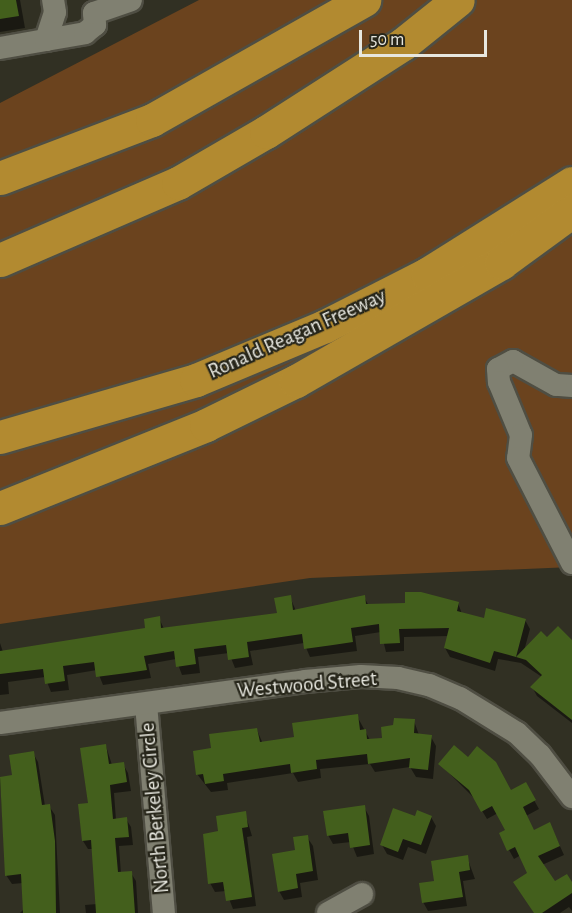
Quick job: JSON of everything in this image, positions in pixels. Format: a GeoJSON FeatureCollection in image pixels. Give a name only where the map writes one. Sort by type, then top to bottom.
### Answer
{"type":"FeatureCollection","features":[{"type":"Feature","properties":{"kind":"highway"},"geometry":{"type":"LineString","coordinates":[[0,178],[152,120],[364,0]]}},
{"type":"Feature","properties":{"kind":"highway"},"geometry":{"type":"LineString","coordinates":[[0,260],[178,183],[266,132],[403,44],[459,0]]}},
{"type":"Feature","properties":{"kind":"highway","name":"Ronald Reagan Freeway"},"geometry":{"type":"LineString","coordinates":[[0,437],[196,380],[325,326],[427,274],[572,183]]}},
{"type":"Feature","properties":{"kind":"highway"},"geometry":{"type":"LineString","coordinates":[[0,508],[206,426],[296,381],[501,263],[572,211]]}},
{"type":"Feature","properties":{"kind":"street"},"geometry":{"type":"LineString","coordinates":[[46,40],[55,12],[53,0]]}},
{"type":"Feature","properties":{"kind":"street"},"geometry":{"type":"LineString","coordinates":[[0,48],[85,33],[95,25],[94,13],[131,0]]}},
{"type":"Feature","properties":{"kind":"street"},"geometry":{"type":"LineString","coordinates":[[572,386],[556,385],[513,361],[498,369],[499,382],[521,435],[518,458],[572,563]]}},
{"type":"Feature","properties":{"kind":"street","name":"Westwood Street"},"geometry":{"type":"LineString","coordinates":[[0,723],[305,681],[361,676],[398,678],[429,685],[460,698],[517,733],[570,789]]}},
{"type":"Feature","properties":{"kind":"street","name":"North Berkeley Circle"},"geometry":{"type":"LineString","coordinates":[[146,704],[164,913]]}},
{"type":"Feature","properties":{"kind":"street"},"geometry":{"type":"LineString","coordinates":[[328,913],[362,894]]}},
{"type":"Feature","properties":{"kind":"shaded area"},"geometry":{"type":"Polygon","coordinates":[[[199,0],[572,0],[572,567],[310,578],[0,624],[0,103],[199,0]]]}},
{"type":"Feature","properties":{"kind":"building"},"geometry":{"type":"Polygon","coordinates":[[[0,0],[16,0],[19,16],[0,19],[0,0]]]}},
{"type":"Feature","properties":{"kind":"building"},"geometry":{"type":"Polygon","coordinates":[[[405,592],[421,592],[459,602],[457,611],[484,618],[486,608],[526,619],[516,657],[494,651],[490,663],[444,648],[449,628],[399,629],[400,643],[380,644],[379,624],[351,628],[353,642],[304,649],[302,634],[247,642],[249,657],[228,660],[226,645],[194,649],[196,664],[176,667],[174,651],[144,656],[147,670],[127,673],[96,677],[94,662],[63,666],[65,681],[45,684],[43,669],[0,674],[0,651],[145,628],[144,619],[160,616],[161,628],[277,613],[274,598],[291,595],[293,610],[365,595],[366,604],[405,603],[405,592]]]}},
{"type":"Feature","properties":{"kind":"building"},"geometry":{"type":"Polygon","coordinates":[[[558,626],[572,640],[572,720],[530,687],[542,675],[526,660],[516,657],[541,631],[547,637],[558,626]]]}},
{"type":"Feature","properties":{"kind":"building"},"geometry":{"type":"Polygon","coordinates":[[[358,714],[360,730],[366,729],[367,739],[382,738],[381,727],[393,725],[394,718],[415,719],[414,733],[432,735],[428,770],[409,768],[410,758],[368,764],[367,754],[316,760],[317,769],[291,773],[290,764],[223,774],[224,781],[205,784],[203,774],[196,775],[193,751],[211,748],[209,734],[257,728],[260,742],[294,737],[292,723],[358,714]]]}},
{"type":"Feature","properties":{"kind":"building"},"geometry":{"type":"Polygon","coordinates":[[[106,744],[109,764],[124,762],[127,782],[110,785],[113,819],[127,817],[129,837],[115,838],[118,872],[132,871],[135,913],[96,913],[91,840],[82,841],[78,804],[88,803],[80,748],[106,744]]]}},
{"type":"Feature","properties":{"kind":"building"},"geometry":{"type":"Polygon","coordinates":[[[454,745],[468,757],[477,746],[496,762],[511,790],[526,782],[536,800],[523,807],[534,830],[550,822],[560,846],[538,856],[555,881],[567,874],[572,882],[572,893],[542,913],[534,913],[513,882],[527,873],[515,847],[507,851],[499,833],[505,830],[492,806],[481,812],[469,790],[438,764],[454,745]]]}},
{"type":"Feature","properties":{"kind":"building"},"geometry":{"type":"Polygon","coordinates":[[[34,751],[42,805],[50,804],[55,841],[56,913],[23,913],[21,874],[5,876],[0,777],[12,775],[9,755],[34,751]]]}},
{"type":"Feature","properties":{"kind":"building"},"geometry":{"type":"Polygon","coordinates":[[[365,805],[370,845],[350,848],[348,833],[327,836],[323,811],[365,805]]]}},
{"type":"Feature","properties":{"kind":"building"},"geometry":{"type":"Polygon","coordinates":[[[393,808],[415,816],[417,810],[432,816],[421,845],[403,839],[398,852],[380,845],[393,808]]]}},
{"type":"Feature","properties":{"kind":"building"},"geometry":{"type":"Polygon","coordinates":[[[246,811],[248,827],[242,828],[252,897],[226,901],[223,882],[208,884],[203,834],[218,831],[216,816],[246,811]]]}},
{"type":"Feature","properties":{"kind":"building"},"geometry":{"type":"Polygon","coordinates":[[[308,835],[313,871],[296,874],[298,888],[278,892],[272,854],[295,850],[293,837],[308,835]]]}},
{"type":"Feature","properties":{"kind":"building"},"geometry":{"type":"Polygon","coordinates":[[[468,855],[470,870],[459,872],[463,897],[422,903],[419,883],[434,881],[431,861],[468,855]]]}}]}
